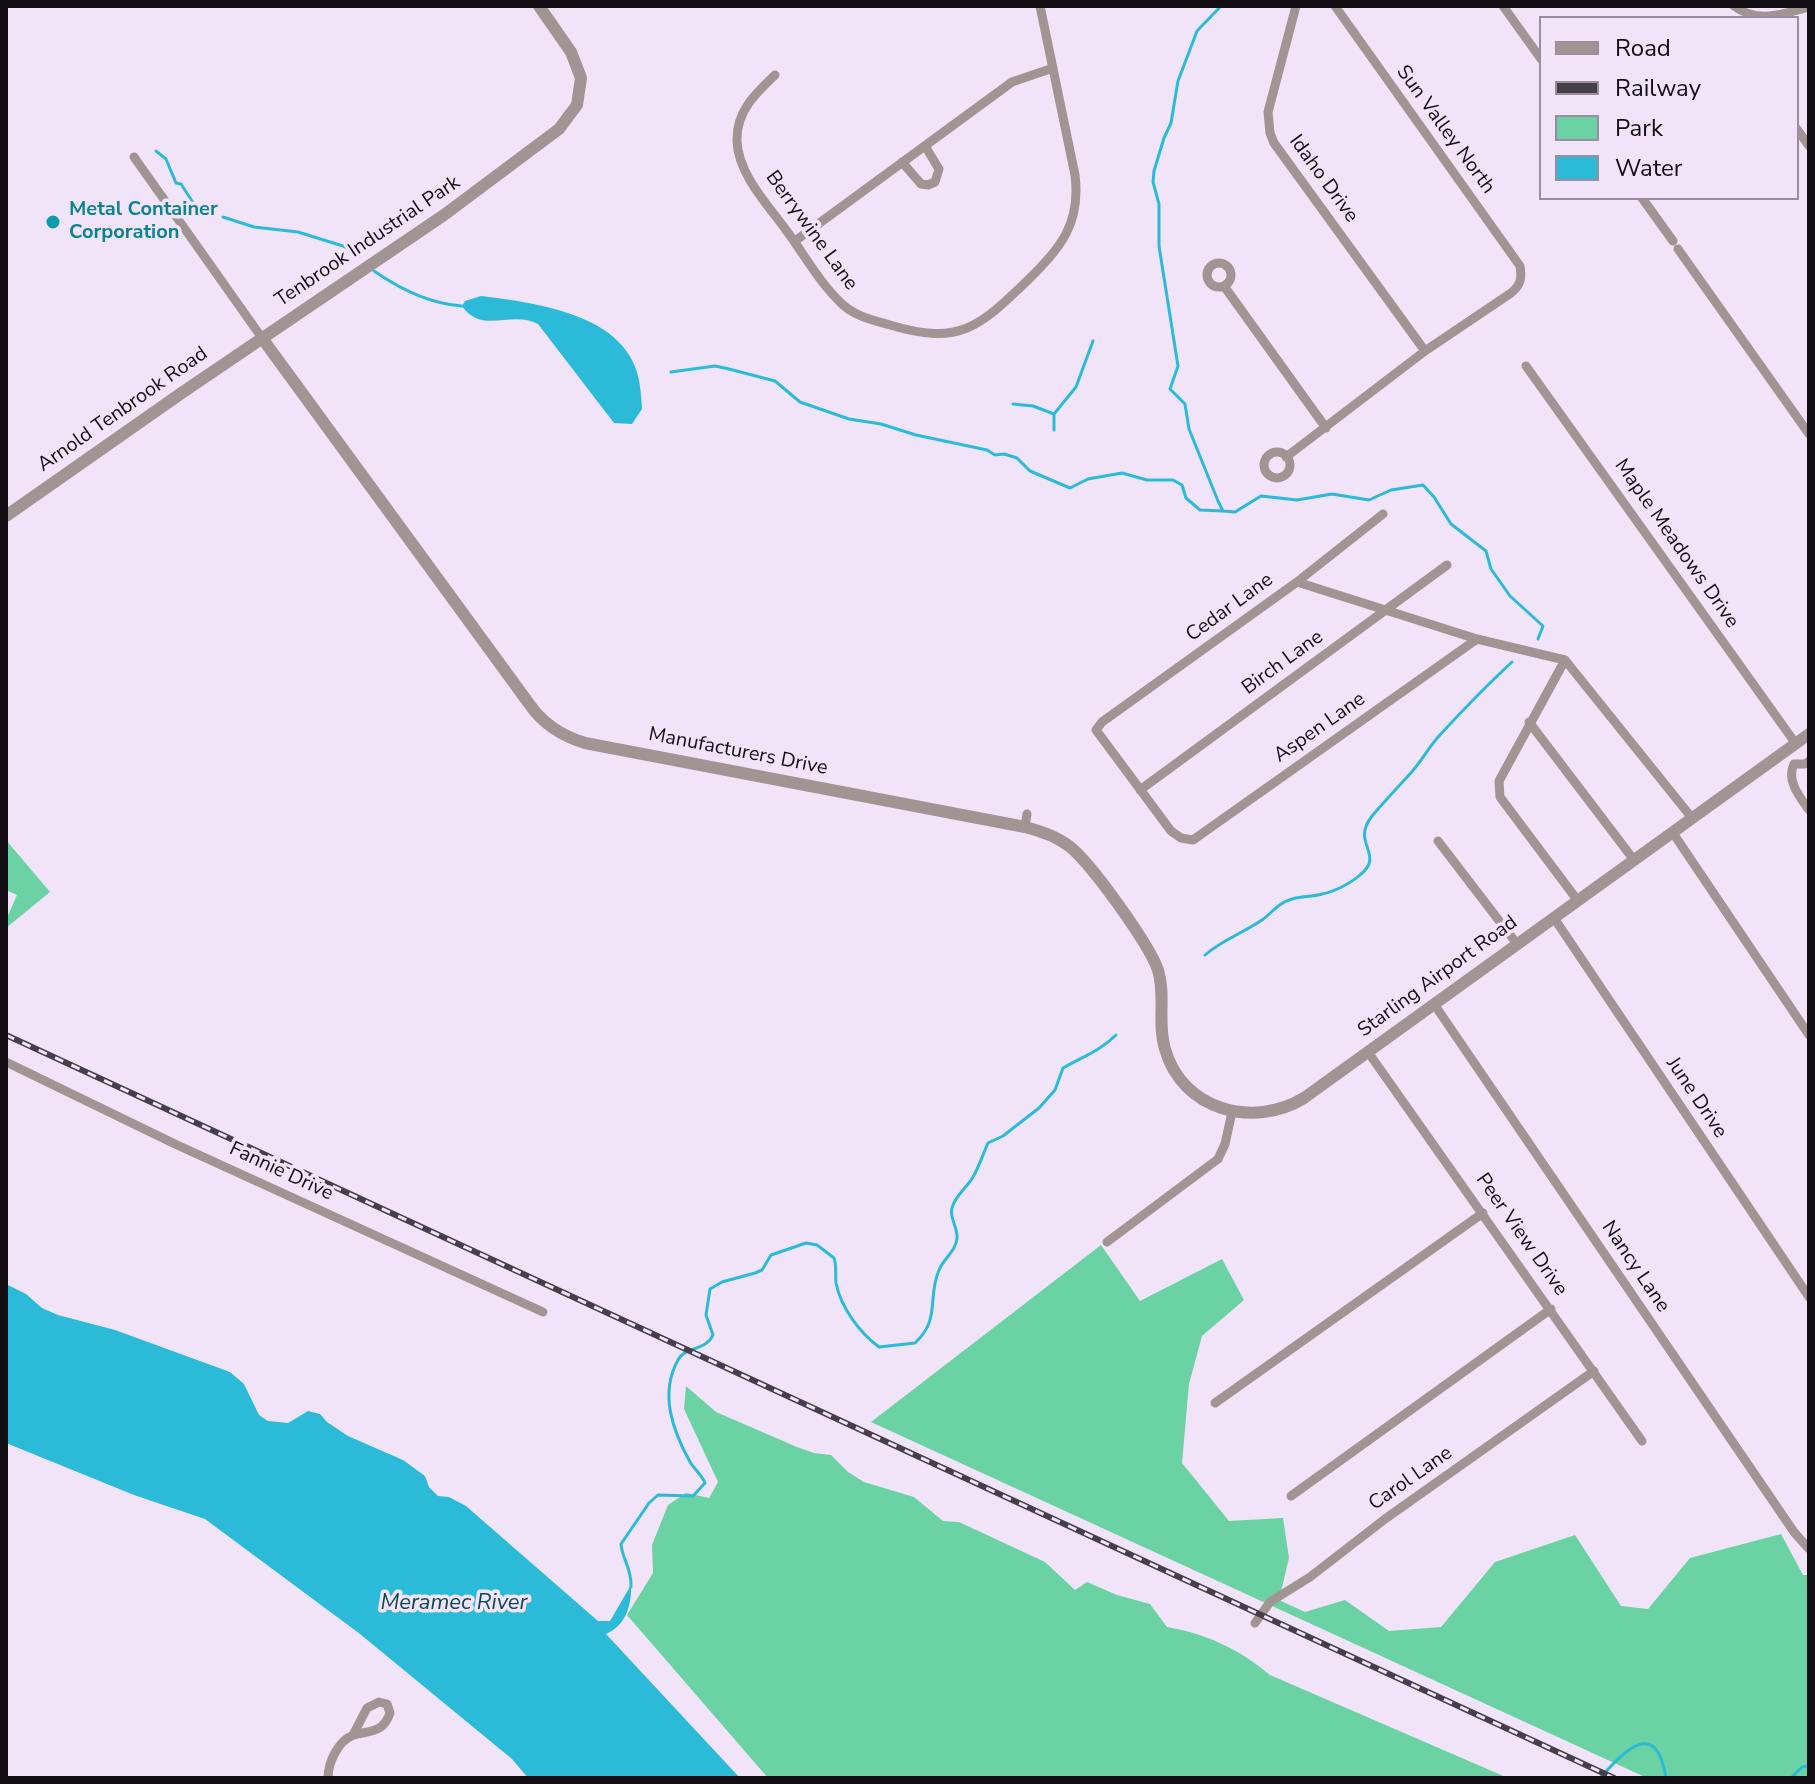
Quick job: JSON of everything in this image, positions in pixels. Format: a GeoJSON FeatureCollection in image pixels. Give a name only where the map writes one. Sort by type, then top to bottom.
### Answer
{"type":"FeatureCollection","features":[{"type":"Feature","properties":{"kind":"street","name":"Tenbrook Industrial Park"},"geometry":{"type":"LineString","coordinates":[[262,338],[444,215],[531,151],[567,120],[580,96],[580,72],[571,52],[539,6]]}},
{"type":"Feature","properties":{"kind":"street","name":"Berrywine Lane"},"geometry":{"type":"LineString","coordinates":[[775,75],[746,105],[737,142],[746,172],[795,241],[839,302],[857,314],[925,333],[958,332],[980,322],[999,307],[1052,255],[1064,240],[1073,218],[1076,184],[1040,6]]}},
{"type":"Feature","properties":{"kind":"street","name":"Idaho Drive"},"geometry":{"type":"LineString","coordinates":[[1296,6],[1268,112],[1270,133],[1274,143],[1425,351]]}},
{"type":"Feature","properties":{"kind":"street","name":"Sun Valley North"},"geometry":{"type":"LineString","coordinates":[[1335,6],[1520,266],[1522,277],[1519,287],[1444,341],[1425,351]]}},
{"type":"Feature","properties":{"kind":"street"},"geometry":{"type":"LineString","coordinates":[[1503,6],[1539,56]]}},
{"type":"Feature","properties":{"kind":"street"},"geometry":{"type":"LineString","coordinates":[[1734,6],[1755,16]]}},
{"type":"Feature","properties":{"kind":"street"},"geometry":{"type":"LineString","coordinates":[[1770,16],[1809,7]]}},
{"type":"Feature","properties":{"kind":"street"},"geometry":{"type":"LineString","coordinates":[[795,241],[1012,82],[1053,68]]}},
{"type":"Feature","properties":{"kind":"street"},"geometry":{"type":"LineString","coordinates":[[902,162],[919,182],[926,185],[933,183],[938,178],[939,169],[925,146]]}},
{"type":"Feature","properties":{"kind":"street"},"geometry":{"type":"LineString","coordinates":[[134,157],[262,338]]}},
{"type":"Feature","properties":{"kind":"street"},"geometry":{"type":"LineString","coordinates":[[1643,200],[1809,434]]}},
{"type":"Feature","properties":{"kind":"street"},"geometry":{"type":"LineString","coordinates":[[1224,286],[1326,428]]}},
{"type":"Feature","properties":{"kind":"street","name":"Arnold Tenbrook Road"},"geometry":{"type":"LineString","coordinates":[[6,516],[262,338]]}},
{"type":"Feature","properties":{"kind":"street","name":"Manufacturers Drive"},"geometry":{"type":"LineString","coordinates":[[262,338],[534,711],[554,729],[590,744],[1026,821],[1066,843],[1096,876],[1149,951],[1162,990],[1162,1037],[1173,1069],[1198,1097],[1232,1112]]}},
{"type":"Feature","properties":{"kind":"street"},"geometry":{"type":"LineString","coordinates":[[1286,457],[1425,351]]}},
{"type":"Feature","properties":{"kind":"street","name":"Maple Meadows Drive"},"geometry":{"type":"LineString","coordinates":[[1526,366],[1803,763]]}},
{"type":"Feature","properties":{"kind":"street","name":"Cedar Lane"},"geometry":{"type":"LineString","coordinates":[[1140,790],[1096,730],[1102,722],[1297,582],[1383,514]]}},
{"type":"Feature","properties":{"kind":"street","name":"Birch Lane"},"geometry":{"type":"LineString","coordinates":[[1140,790],[1447,565]]}},
{"type":"Feature","properties":{"kind":"street"},"geometry":{"type":"LineString","coordinates":[[1297,582],[1477,639],[1565,660],[1692,818]]}},
{"type":"Feature","properties":{"kind":"street","name":"Aspen Lane"},"geometry":{"type":"LineString","coordinates":[[1140,790],[1171,831],[1181,838],[1193,840],[1477,639]]}},
{"type":"Feature","properties":{"kind":"street"},"geometry":{"type":"LineString","coordinates":[[1565,660],[1499,781],[1500,797],[1578,901]]}},
{"type":"Feature","properties":{"kind":"street"},"geometry":{"type":"LineString","coordinates":[[1529,722],[1634,860]]}},
{"type":"Feature","properties":{"kind":"street","name":"Starling Airport Road"},"geometry":{"type":"LineString","coordinates":[[1232,1112],[1264,1114],[1289,1107],[1809,734]]}},
{"type":"Feature","properties":{"kind":"street"},"geometry":{"type":"LineString","coordinates":[[1809,775],[1803,763],[1791,771],[1792,782],[1809,810]]}},
{"type":"Feature","properties":{"kind":"street"},"geometry":{"type":"LineString","coordinates":[[1673,833],[1809,1035]]}},
{"type":"Feature","properties":{"kind":"street"},"geometry":{"type":"LineString","coordinates":[[1438,841],[1517,944]]}},
{"type":"Feature","properties":{"kind":"street","name":"June Drive"},"geometry":{"type":"LineString","coordinates":[[1554,918],[1809,1297]]}},
{"type":"Feature","properties":{"kind":"street","name":"Nancy Lane"},"geometry":{"type":"LineString","coordinates":[[1434,1004],[1794,1532],[1809,1549]]}},
{"type":"Feature","properties":{"kind":"street","name":"Peer View Drive"},"geometry":{"type":"LineString","coordinates":[[1368,1052],[1642,1441]]}},
{"type":"Feature","properties":{"kind":"street","name":"Fannie Drive"},"geometry":{"type":"LineString","coordinates":[[6,1062],[175,1144],[543,1312]]}},
{"type":"Feature","properties":{"kind":"street"},"geometry":{"type":"LineString","coordinates":[[1107,1242],[1218,1159],[1225,1144],[1232,1112]]}},
{"type":"Feature","properties":{"kind":"street"},"geometry":{"type":"LineString","coordinates":[[1215,1403],[1483,1213]]}},
{"type":"Feature","properties":{"kind":"street"},"geometry":{"type":"LineString","coordinates":[[1291,1496],[1551,1309]]}},
{"type":"Feature","properties":{"kind":"street","name":"Carol Lane"},"geometry":{"type":"LineString","coordinates":[[1255,1623],[1270,1602],[1310,1577],[1385,1519],[1594,1371]]}},
{"type":"Feature","properties":{"kind":"street"},"geometry":{"type":"LineString","coordinates":[[328,1778],[333,1756],[345,1739],[353,1735]]}},
{"type":"Feature","properties":{"kind":"green space"},"geometry":{"type":"Polygon","coordinates":[[[6,840],[50,892],[6,928],[6,920],[17,895],[6,890],[6,840]]]}},
{"type":"Feature","properties":{"kind":"green space"},"geometry":{"type":"Polygon","coordinates":[[[1101,1245],[1140,1301],[1222,1259],[1244,1300],[1202,1336],[1189,1384],[1182,1463],[1229,1521],[1283,1518],[1289,1558],[1279,1600],[1305,1612],[1345,1600],[1389,1631],[1441,1627],[1495,1562],[1575,1535],[1621,1606],[1648,1609],[1690,1558],[1781,1534],[1803,1575],[1809,1575],[1809,1778],[1647,1778],[871,1422],[1101,1245]]]}},
{"type":"Feature","properties":{"kind":"green space"},"geometry":{"type":"Polygon","coordinates":[[[686,1386],[716,1412],[797,1447],[831,1455],[864,1482],[914,1497],[943,1521],[959,1522],[1045,1562],[1075,1590],[1087,1582],[1150,1604],[1167,1627],[1222,1644],[1270,1675],[1508,1778],[768,1778],[627,1615],[653,1573],[652,1545],[668,1505],[686,1493],[709,1498],[718,1482],[684,1409],[686,1386]]]}},
{"type":"Feature","properties":{"kind":"water"},"geometry":{"type":"Polygon","coordinates":[[[481,296],[566,312],[605,331],[621,344],[632,360],[640,384],[642,409],[632,424],[614,423],[538,324],[518,319],[488,321],[470,315],[462,306],[465,301],[481,296]]]}},
{"type":"Feature","properties":{"kind":"water","name":"Meramec River"},"geometry":{"type":"Polygon","coordinates":[[[6,1284],[58,1315],[115,1330],[230,1372],[244,1384],[259,1415],[268,1421],[288,1423],[308,1411],[320,1414],[348,1436],[403,1460],[425,1476],[429,1487],[438,1496],[449,1497],[466,1506],[598,1621],[610,1621],[631,1585],[623,1621],[606,1634],[740,1778],[528,1778],[512,1759],[360,1634],[205,1519],[134,1495],[6,1443],[6,1284]]]}},
{"type":"Feature","properties":{"kind":"waterway"},"geometry":{"type":"LineString","coordinates":[[1221,6],[1197,31],[1178,81],[1171,123],[1153,182],[1159,204],[1159,246],[1178,366],[1170,389],[1185,404],[1189,429],[1223,511],[1235,512],[1261,496],[1297,500],[1332,494],[1369,500],[1391,490],[1423,485],[1451,524],[1486,551],[1491,569],[1510,596],[1543,626],[1538,639]]}},
{"type":"Feature","properties":{"kind":"waterway"},"geometry":{"type":"LineString","coordinates":[[156,151],[166,159],[176,183],[181,184],[194,204],[201,207]]}},
{"type":"Feature","properties":{"kind":"waterway"},"geometry":{"type":"LineString","coordinates":[[223,217],[254,227],[298,232],[343,246],[359,256]]}},
{"type":"Feature","properties":{"kind":"waterway"},"geometry":{"type":"LineString","coordinates":[[374,271],[416,294],[462,306]]}},
{"type":"Feature","properties":{"kind":"waterway"},"geometry":{"type":"LineString","coordinates":[[1054,430],[1054,414],[1076,387],[1093,341]]}},
{"type":"Feature","properties":{"kind":"waterway"},"geometry":{"type":"LineString","coordinates":[[671,372],[715,366],[775,381],[800,402],[849,419],[1017,458],[1030,471],[1070,488],[1088,479],[1122,473],[1147,480],[1173,480],[1182,485],[1186,498],[1200,510],[1223,511]]}},
{"type":"Feature","properties":{"kind":"waterway"},"geometry":{"type":"LineString","coordinates":[[1013,404],[1033,406],[1054,414]]}},
{"type":"Feature","properties":{"kind":"waterway"},"geometry":{"type":"LineString","coordinates":[[1205,955],[1262,920],[1283,903],[1332,891],[1360,875],[1370,861],[1364,834],[1372,816],[1413,771],[1439,736],[1512,662]]}},
{"type":"Feature","properties":{"kind":"waterway"},"geometry":{"type":"LineString","coordinates":[[631,1587],[621,1544],[649,1503],[658,1495],[693,1496],[705,1483],[678,1438],[670,1412],[669,1386],[681,1356],[706,1344],[713,1335],[706,1315],[710,1289],[722,1282],[762,1270],[771,1255],[806,1243],[817,1245],[834,1258],[836,1283],[842,1302],[865,1335],[879,1347],[915,1343],[931,1317],[939,1270],[956,1243],[957,1234],[951,1212],[954,1203],[973,1177],[988,1143],[1003,1136],[1039,1108],[1055,1090],[1063,1068],[1097,1050],[1116,1035]]}},
{"type":"Feature","properties":{"kind":"waterway"},"geometry":{"type":"LineString","coordinates":[[1600,1778],[1630,1749],[1648,1744],[1661,1760],[1666,1778]]}},
{"type":"Feature","properties":{"kind":"waterway"},"geometry":{"type":"LineString","coordinates":[[1791,1778],[1802,1767],[1809,1766]]}},
{"type":"Feature","properties":{"kind":"railway"},"geometry":{"type":"LineString","coordinates":[[6,1035],[1614,1778]]}},
{"type":"Feature","properties":{"kind":"place","name":"Metal Container Corporation"},"geometry":{"type":"Point","coordinates":[53,222]}}]}
